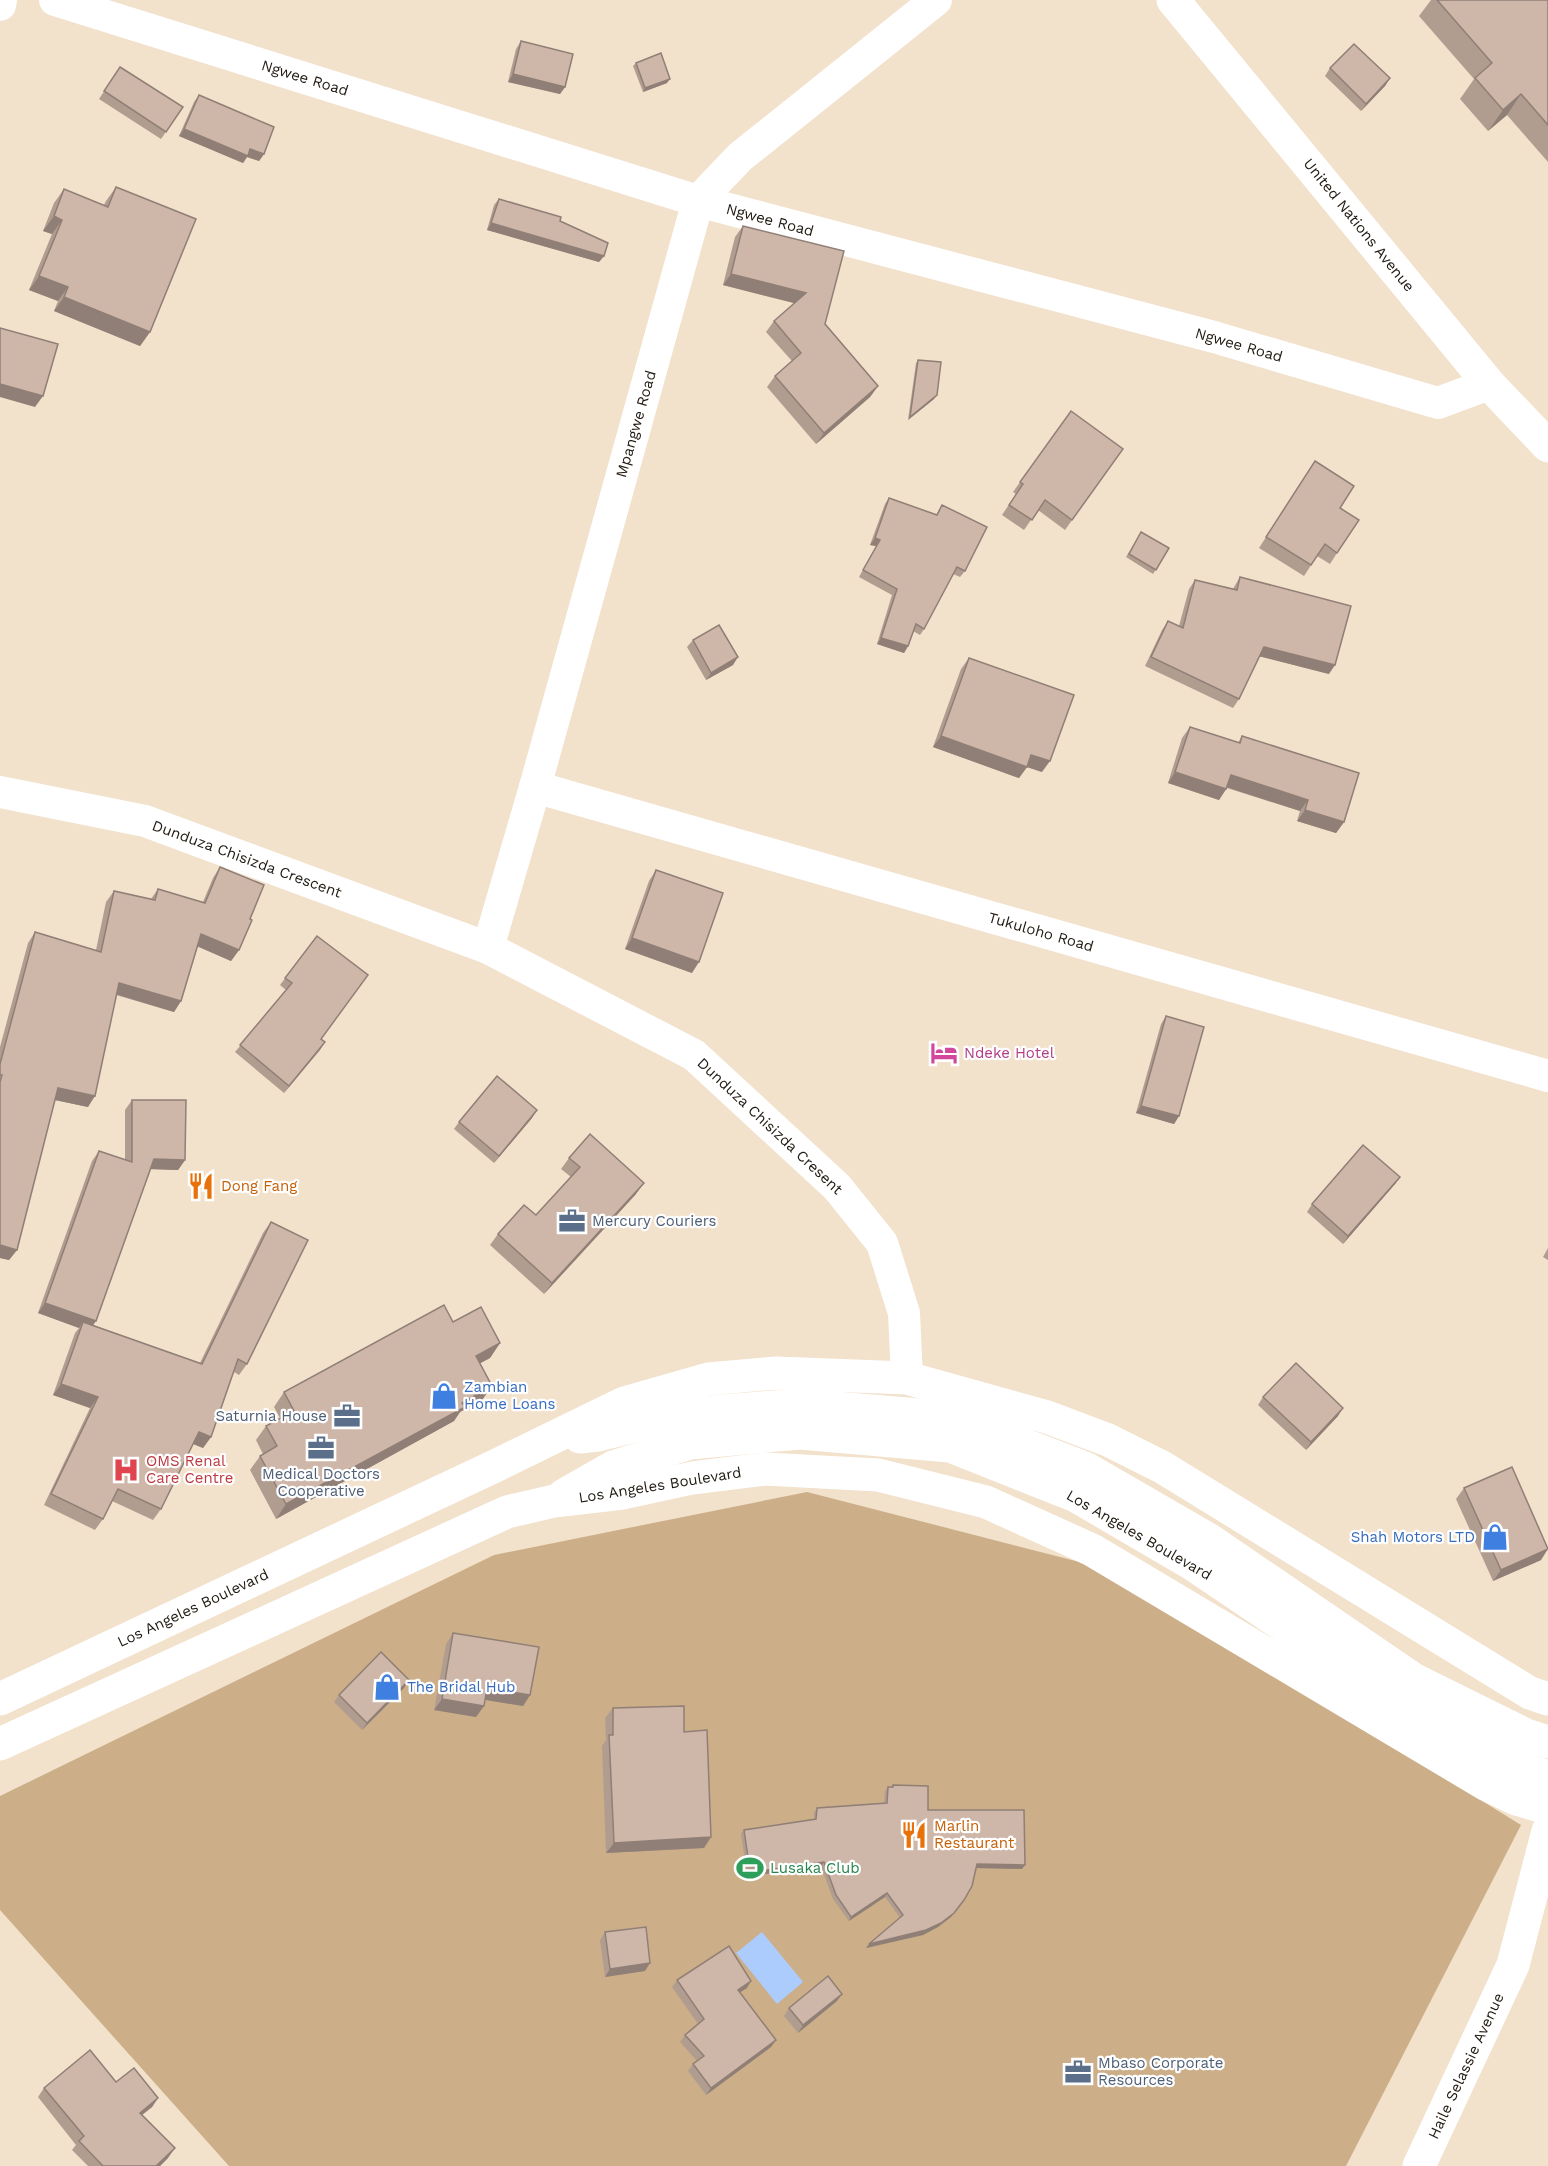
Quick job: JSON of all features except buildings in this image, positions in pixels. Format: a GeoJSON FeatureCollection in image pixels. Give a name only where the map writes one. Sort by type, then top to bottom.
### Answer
{"type":"FeatureCollection","features":[{"type":"Feature","properties":{"kind":"main road","name":"United Nations Avenue"},"geometry":{"type":"LineString","coordinates":[[1173,0],[1490,384],[1548,446]]}},
{"type":"Feature","properties":{"kind":"main road","name":"Los Angeles Boulevard"},"geometry":{"type":"LineString","coordinates":[[0,1699],[624,1403],[708,1379],[776,1373],[907,1378],[1047,1418],[1108,1440],[1153,1462],[1530,1693],[1548,1699]]}},
{"type":"Feature","properties":{"kind":"main road","name":"Los Angeles Boulevard"},"geometry":{"type":"LineString","coordinates":[[549,1440],[598,1435],[684,1414],[799,1405],[956,1418],[1087,1469],[1208,1539],[1413,1679],[1541,1737]]}},
{"type":"Feature","properties":{"kind":"main road","name":"Los Angeles Boulevard"},"geometry":{"type":"LineString","coordinates":[[554,1501],[613,1467],[690,1443],[800,1434],[950,1446],[1076,1496],[1194,1565],[1399,1704],[1516,1766],[1548,1807]]}},
{"type":"Feature","properties":{"kind":"main road","name":"Los Angeles Boulevard"},"geometry":{"type":"LineString","coordinates":[[0,1744],[507,1512],[554,1501],[623,1493],[692,1478],[765,1469],[878,1475],[986,1502],[1092,1550],[1487,1785],[1516,1799],[1548,1807]]}},
{"type":"Feature","properties":{"kind":"main road"},"geometry":{"type":"LineString","coordinates":[[1541,1737],[1536,1773],[1541,1798],[1548,1807]]}},
{"type":"Feature","properties":{"kind":"main road","name":"Haile Selassie Avenue"},"geometry":{"type":"LineString","coordinates":[[1513,1965],[1548,1807]]}},
{"type":"Feature","properties":{"kind":"main road","name":"Haile Selassie Avenue"},"geometry":{"type":"LineString","coordinates":[[1419,2166],[1513,1965],[1548,1917]]}},
{"type":"Feature","properties":{"kind":"street"},"geometry":{"type":"LineString","coordinates":[[0,5],[1,0]]}},
{"type":"Feature","properties":{"kind":"street","name":"Ngwee Road"},"geometry":{"type":"LineString","coordinates":[[55,0],[698,201],[1214,337],[1438,403],[1490,384]]}},
{"type":"Feature","properties":{"kind":"street","name":"Mpangwe Road"},"geometry":{"type":"LineString","coordinates":[[488,948],[535,788],[698,201],[740,157],[936,0]]}},
{"type":"Feature","properties":{"kind":"street","name":"Tukuloho Road"},"geometry":{"type":"LineString","coordinates":[[535,788],[1548,1076]]}},
{"type":"Feature","properties":{"kind":"street","name":"Dunduza Chisizda Crescent"},"geometry":{"type":"LineString","coordinates":[[0,792],[145,821],[488,948]]}},
{"type":"Feature","properties":{"kind":"street","name":"Dunduza Chisizda Cresent"},"geometry":{"type":"LineString","coordinates":[[488,948],[694,1055],[837,1187],[882,1243],[904,1313],[907,1378]]}},
{"type":"Feature","properties":{"kind":"shaded area","name":"Lusaka Club"},"geometry":{"type":"Polygon","coordinates":[[[807,1492],[1107,1569],[1521,1825],[1346,2166],[229,2166],[0,1910],[0,1796],[494,1555],[807,1492]]]}},
{"type":"Feature","properties":{"kind":"water"},"geometry":{"type":"Polygon","coordinates":[[[762,1932],[803,1982],[777,2004],[736,1953],[762,1932]]]}},
{"type":"Feature","properties":{"kind":"place","name":"Ndeke Hotel"},"geometry":{"type":"Point","coordinates":[944,1053]}},
{"type":"Feature","properties":{"kind":"place","name":"Dong Fang"},"geometry":{"type":"Point","coordinates":[201,1186]}},
{"type":"Feature","properties":{"kind":"place","name":"Mercury Couriers"},"geometry":{"type":"Point","coordinates":[572,1221]}},
{"type":"Feature","properties":{"kind":"place","name":"Zambian Home Loans"},"geometry":{"type":"Point","coordinates":[444,1396]}},
{"type":"Feature","properties":{"kind":"place","name":"Saturnia House"},"geometry":{"type":"Point","coordinates":[347,1416]}},
{"type":"Feature","properties":{"kind":"place","name":"Medical Doctors Cooperative"},"geometry":{"type":"Point","coordinates":[321,1448]}},
{"type":"Feature","properties":{"kind":"place","name":"OMS Renal Care Centre"},"geometry":{"type":"Point","coordinates":[126,1470]}},
{"type":"Feature","properties":{"kind":"place","name":"Shah Motors LTD"},"geometry":{"type":"Point","coordinates":[1495,1537]}},
{"type":"Feature","properties":{"kind":"place","name":"The Bridal Hub"},"geometry":{"type":"Point","coordinates":[387,1687]}},
{"type":"Feature","properties":{"kind":"place","name":"Marlin Restaurant"},"geometry":{"type":"Point","coordinates":[914,1835]}},
{"type":"Feature","properties":{"kind":"place","name":"Lusaka Club"},"geometry":{"type":"Point","coordinates":[750,1868]}},
{"type":"Feature","properties":{"kind":"place","name":"Mbaso Corporate Resources"},"geometry":{"type":"Point","coordinates":[1078,2072]}}]}
